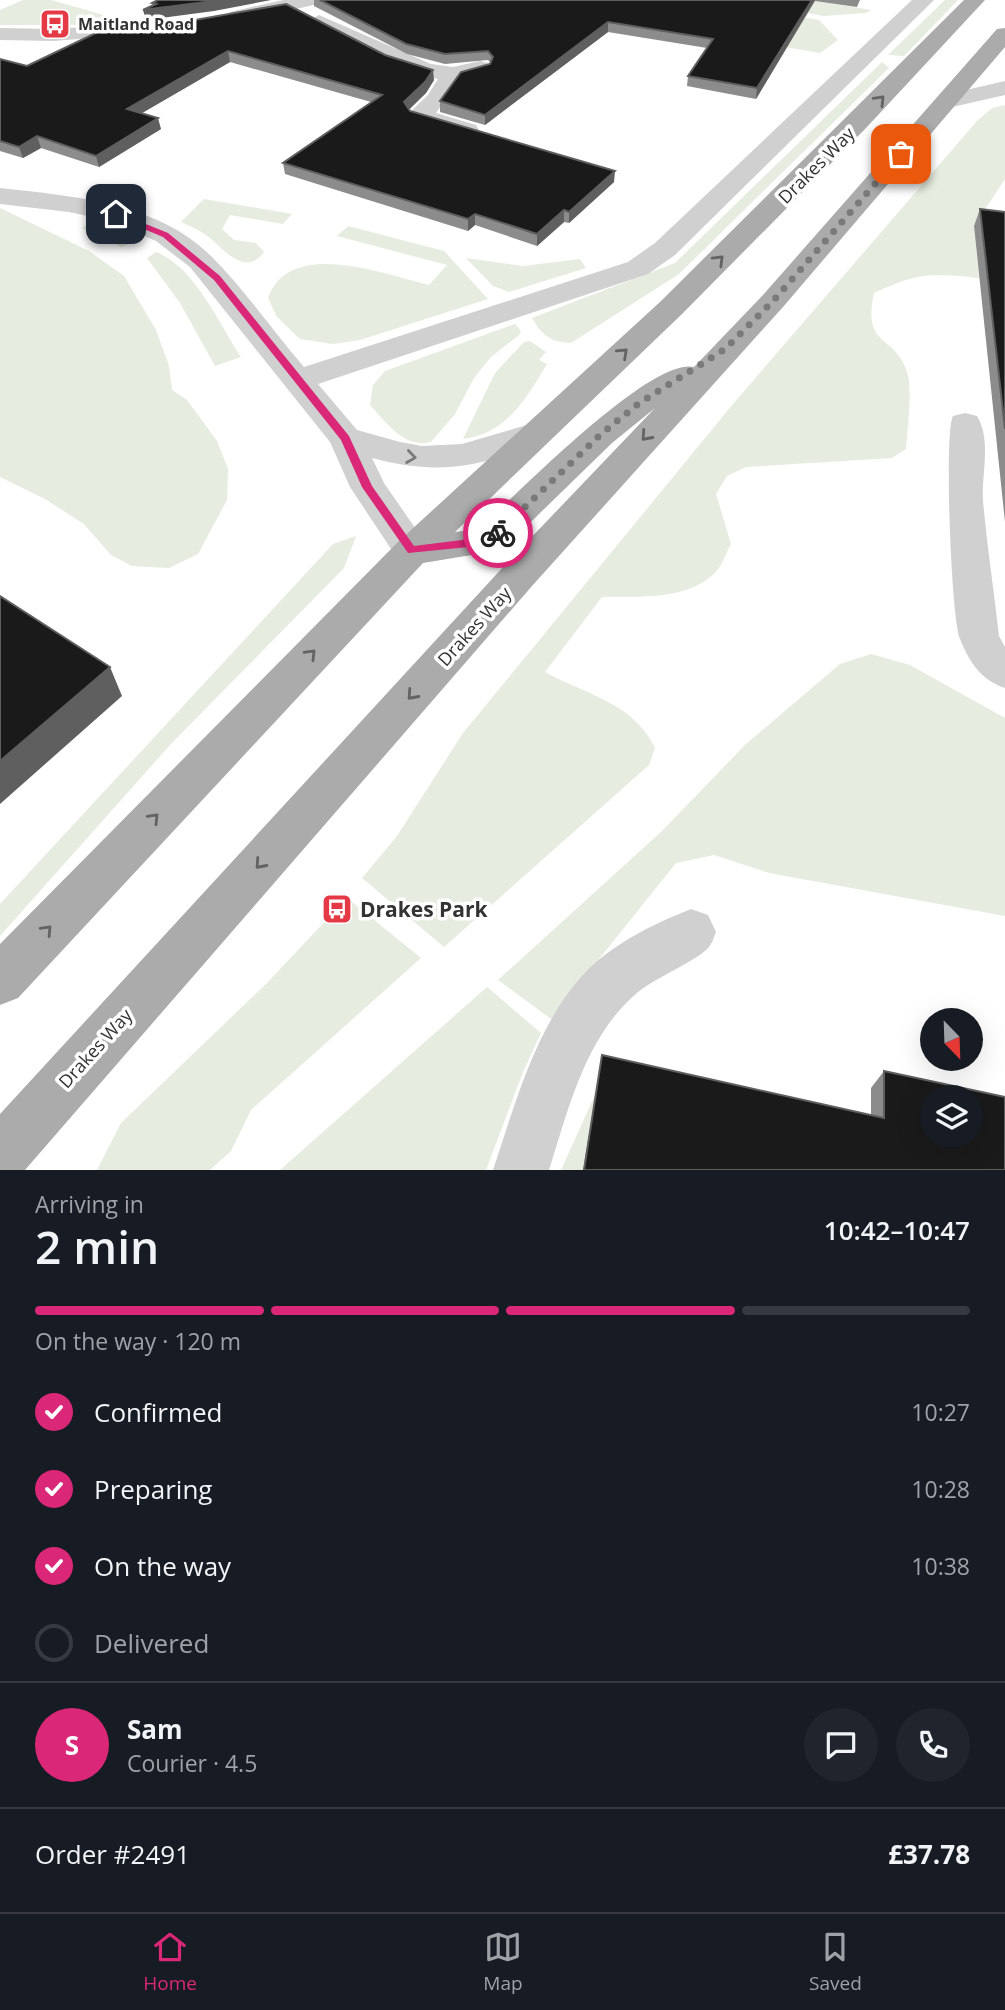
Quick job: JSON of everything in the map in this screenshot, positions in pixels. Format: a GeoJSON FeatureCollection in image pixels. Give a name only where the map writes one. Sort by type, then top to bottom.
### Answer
{"type":"FeatureCollection","features":[{"type":"Feature","properties":{"kind":"main road","name":"Drakes Way"},"geometry":{"type":"LineString","coordinates":[[0,1156],[725,349],[773,301],[948,101],[975,47],[975,0]]}},
{"type":"Feature","properties":{"kind":"main road","name":"Drakes Way"},"geometry":{"type":"LineString","coordinates":[[0,980],[412,551],[537,433],[671,308],[975,47],[1004,38]]}},
{"type":"Feature","properties":{"kind":"main road"},"geometry":{"type":"LineString","coordinates":[[412,551],[489,541],[600,435],[638,404],[725,349]]}},
{"type":"Feature","properties":{"kind":"street"},"geometry":{"type":"LineString","coordinates":[[298,380],[638,268],[665,249],[925,0]]}},
{"type":"Feature","properties":{"kind":"street"},"geometry":{"type":"LineString","coordinates":[[219,19],[301,2],[361,43],[452,75],[480,68]]}},
{"type":"Feature","properties":{"kind":"street"},"geometry":{"type":"LineString","coordinates":[[0,34],[78,34],[169,26]]}},
{"type":"Feature","properties":{"kind":"street"},"geometry":{"type":"LineString","coordinates":[[452,75],[437,99],[419,115],[485,136]]}},
{"type":"Feature","properties":{"kind":"street"},"geometry":{"type":"LineString","coordinates":[[948,101],[1005,88]]}},
{"type":"Feature","properties":{"kind":"street"},"geometry":{"type":"LineString","coordinates":[[0,197],[105,212],[166,235],[217,278],[345,439],[368,487],[412,551]]}},
{"type":"Feature","properties":{"kind":"street"},"geometry":{"type":"LineString","coordinates":[[965,424],[968,462],[965,498],[979,638],[994,664],[1005,672]]}},
{"type":"Feature","properties":{"kind":"street"},"geometry":{"type":"LineString","coordinates":[[345,439],[400,456],[436,459],[484,452],[537,433]]}},
{"type":"Feature","properties":{"kind":"street"},"geometry":{"type":"LineString","coordinates":[[521,1170],[554,1074],[586,1015],[617,977],[691,932]]}},
{"type":"Feature","properties":{"kind":"shaded area"},"geometry":{"type":"Polygon","coordinates":[[[23,0],[51,0],[125,21],[77,25],[0,25],[0,10],[23,0]]]}},
{"type":"Feature","properties":{"kind":"shaded area"},"geometry":{"type":"Polygon","coordinates":[[[813,0],[871,10],[866,13],[824,16],[767,6],[813,0]]]}},
{"type":"Feature","properties":{"kind":"shaded area"},"geometry":{"type":"Polygon","coordinates":[[[945,0],[958,0],[904,56],[888,55],[945,0]]]}},
{"type":"Feature","properties":{"kind":"shaded area"},"geometry":{"type":"Polygon","coordinates":[[[724,3],[819,20],[838,40],[820,53],[704,33],[724,3]]]}},
{"type":"Feature","properties":{"kind":"shaded area"},"geometry":{"type":"Polygon","coordinates":[[[882,62],[889,68],[679,274],[571,343],[552,339],[539,329],[532,318],[675,263],[882,62]]]}},
{"type":"Feature","properties":{"kind":"shaded area"},"geometry":{"type":"Polygon","coordinates":[[[1005,105],[1005,179],[974,226],[979,278],[925,276],[903,281],[874,293],[872,323],[881,339],[901,360],[909,379],[906,449],[892,458],[746,467],[727,476],[716,494],[731,544],[715,573],[703,582],[676,593],[602,597],[545,672],[607,701],[634,720],[646,732],[655,748],[649,765],[444,947],[362,878],[397,836],[463,733],[733,404],[977,121],[992,108],[1005,105]]]}},
{"type":"Feature","properties":{"kind":"shaded area"},"geometry":{"type":"Polygon","coordinates":[[[204,199],[292,214],[283,224],[230,215],[222,229],[234,240],[256,243],[264,252],[257,259],[243,262],[229,255],[203,233],[181,222],[204,199]]]}},
{"type":"Feature","properties":{"kind":"shaded area"},"geometry":{"type":"Polygon","coordinates":[[[0,208],[89,251],[124,276],[156,330],[169,366],[172,390],[187,400],[217,441],[228,469],[227,500],[198,554],[169,568],[132,566],[111,555],[84,524],[45,499],[0,477],[0,208]]]}},
{"type":"Feature","properties":{"kind":"shaded area"},"geometry":{"type":"Polygon","coordinates":[[[92,222],[135,242],[121,247],[82,228],[92,222]]]}},
{"type":"Feature","properties":{"kind":"shaded area"},"geometry":{"type":"Polygon","coordinates":[[[348,226],[444,251],[488,299],[360,340],[333,344],[300,339],[277,317],[268,298],[279,280],[296,269],[317,264],[340,265],[429,285],[447,265],[337,236],[348,226]]]}},
{"type":"Feature","properties":{"kind":"shaded area"},"geometry":{"type":"Polygon","coordinates":[[[156,252],[170,259],[194,283],[241,357],[215,366],[180,303],[147,258],[156,252]]]}},
{"type":"Feature","properties":{"kind":"shaded area"},"geometry":{"type":"Polygon","coordinates":[[[466,258],[523,266],[580,259],[586,268],[509,292],[493,286],[466,258]]]}},
{"type":"Feature","properties":{"kind":"shaded area"},"geometry":{"type":"Polygon","coordinates":[[[515,324],[521,331],[519,335],[491,357],[474,378],[455,414],[431,442],[412,442],[404,438],[370,405],[373,385],[385,371],[515,324]]]}},
{"type":"Feature","properties":{"kind":"shaded area"},"geometry":{"type":"Polygon","coordinates":[[[530,341],[546,352],[539,360],[547,364],[523,402],[491,430],[463,439],[495,373],[524,342],[530,341]]]}},
{"type":"Feature","properties":{"kind":"shaded area"},"geometry":{"type":"Polygon","coordinates":[[[356,536],[344,568],[170,745],[0,936],[0,904],[333,544],[356,536]]]}},
{"type":"Feature","properties":{"kind":"shaded area"},"geometry":{"type":"Polygon","coordinates":[[[871,654],[910,665],[1005,718],[1005,916],[769,873],[714,855],[676,863],[551,1019],[498,980],[662,831],[746,744],[840,664],[871,654]]]}},
{"type":"Feature","properties":{"kind":"shaded area"},"geometry":{"type":"Polygon","coordinates":[[[347,898],[421,958],[251,1110],[231,1151],[210,1170],[97,1170],[121,1123],[266,984],[347,898]]]}},
{"type":"Feature","properties":{"kind":"shaded area"},"geometry":{"type":"Polygon","coordinates":[[[487,987],[541,1033],[523,1072],[486,1170],[280,1170],[487,987]]]}},
{"type":"Feature","properties":{"kind":"shaded area"},"geometry":{"type":"Polygon","coordinates":[[[595,1095],[583,1170],[561,1170],[595,1095]]]}},
{"type":"Feature","properties":{"kind":"building"},"geometry":{"type":"Polygon","coordinates":[[[158,0],[222,0],[143,10],[156,4],[152,3],[158,0]]]}},
{"type":"Feature","properties":{"kind":"building"},"geometry":{"type":"Polygon","coordinates":[[[320,0],[812,0],[757,88],[688,76],[713,39],[608,22],[485,115],[440,101],[461,72],[490,64],[493,57],[488,51],[445,54],[406,44],[320,0]]]}},
{"type":"Feature","properties":{"kind":"building"},"geometry":{"type":"Polygon","coordinates":[[[286,4],[385,55],[433,70],[425,82],[404,102],[410,111],[615,171],[569,212],[564,210],[537,234],[475,214],[468,219],[283,163],[382,95],[228,51],[127,109],[158,118],[96,156],[37,136],[19,147],[0,141],[0,59],[27,66],[100,31],[155,27],[286,4]]]}},
{"type":"Feature","properties":{"kind":"building"},"geometry":{"type":"Polygon","coordinates":[[[980,209],[1005,212],[1005,429],[980,209]]]}},
{"type":"Feature","properties":{"kind":"building"},"geometry":{"type":"Polygon","coordinates":[[[0,596],[110,667],[0,761],[0,596]]]}},
{"type":"Feature","properties":{"kind":"building"},"geometry":{"type":"Polygon","coordinates":[[[602,1055],[884,1118],[884,1071],[949,1085],[920,1085],[920,1148],[983,1148],[983,1092],[1005,1097],[1005,1170],[584,1170],[602,1055]]]}},
{"type":"Feature","properties":{"kind":"way so far"},"geometry":{"type":"LineString","coordinates":[[498,533],[600,435],[638,404],[725,349],[773,301],[901,154]]}},
{"type":"Feature","properties":{"kind":"place","name":"Maitland Road"},"geometry":{"type":"Point","coordinates":[55,24]}},
{"type":"Feature","properties":{"kind":"place","name":"Drakes Park"},"geometry":{"type":"Point","coordinates":[337,909]}},
{"type":"Feature","properties":{"kind":"route"},"geometry":{"type":"LineString","coordinates":[[116,214],[166,235],[217,278],[345,439],[368,487],[412,551],[452,548],[489,541],[498,533]]}}]}
